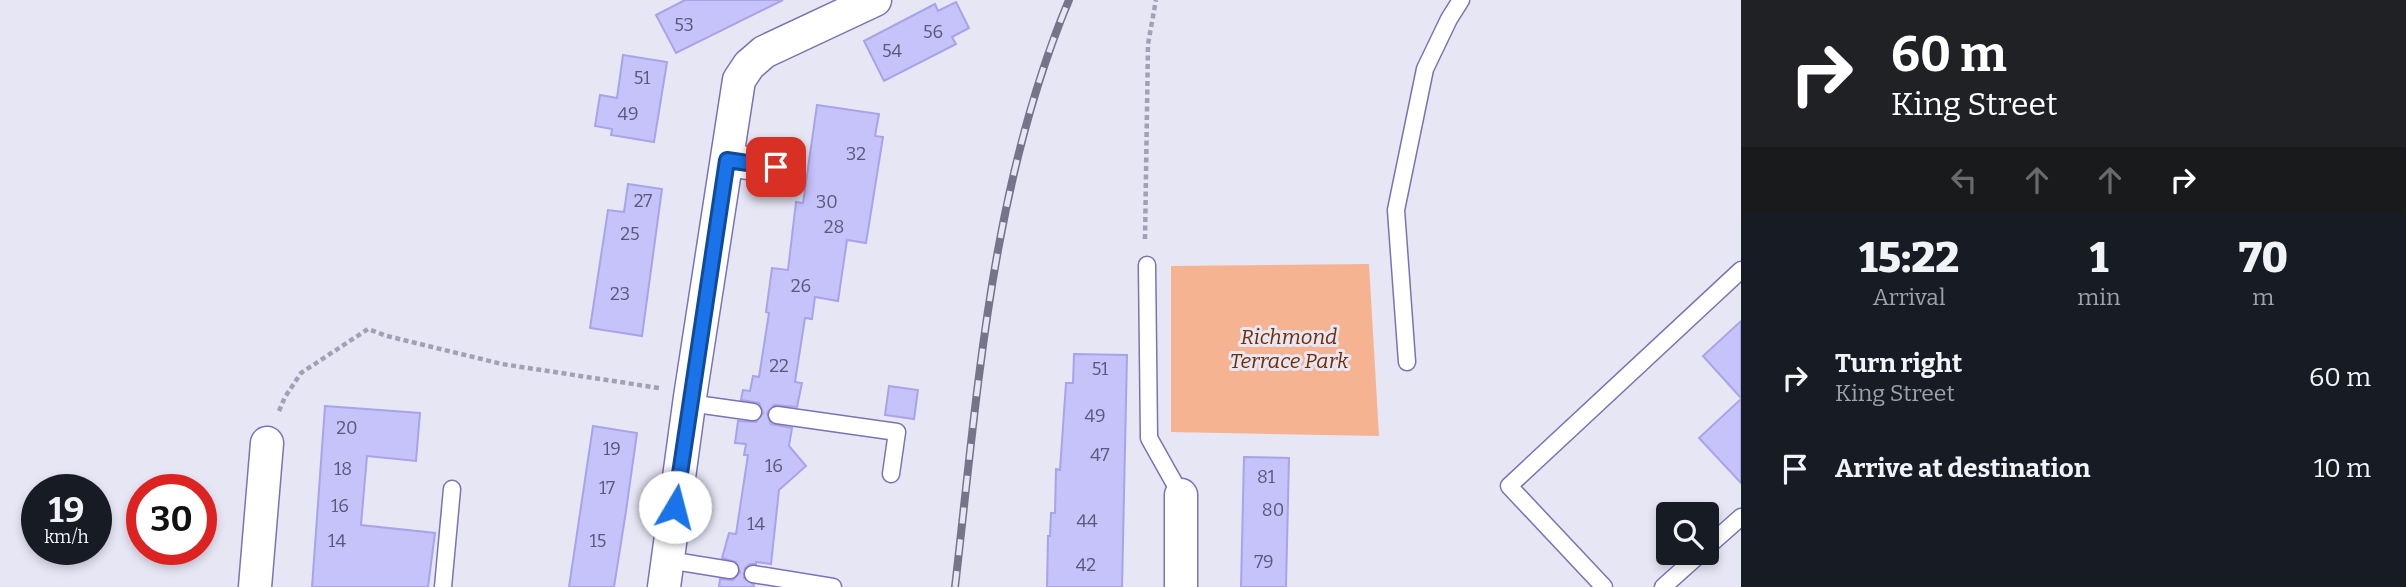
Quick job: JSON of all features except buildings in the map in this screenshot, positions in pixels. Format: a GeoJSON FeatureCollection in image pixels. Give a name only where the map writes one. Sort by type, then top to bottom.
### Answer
{"type":"FeatureCollection","features":[{"type":"Feature","properties":{"kind":"street"},"geometry":{"type":"LineString","coordinates":[[666,573],[739,80],[748,65],[764,52],[875,0]]}},
{"type":"Feature","properties":{"kind":"street"},"geometry":{"type":"LineString","coordinates":[[727,160],[776,167]]}},
{"type":"Feature","properties":{"kind":"street"},"geometry":{"type":"LineString","coordinates":[[255,587],[267,443]]}},
{"type":"Feature","properties":{"kind":"street"},"geometry":{"type":"LineString","coordinates":[[1181,495],[1181,587]]}},
{"type":"Feature","properties":{"kind":"lane"},"geometry":{"type":"LineString","coordinates":[[1407,362],[1396,210],[1424,69],[1461,0]]}},
{"type":"Feature","properties":{"kind":"lane"},"geometry":{"type":"LineString","coordinates":[[1147,265],[1149,438],[1181,495]]}},
{"type":"Feature","properties":{"kind":"lane"},"geometry":{"type":"LineString","coordinates":[[1604,587],[1509,486],[1741,270]]}},
{"type":"Feature","properties":{"kind":"lane"},"geometry":{"type":"LineString","coordinates":[[690,400],[753,412]]}},
{"type":"Feature","properties":{"kind":"lane"},"geometry":{"type":"LineString","coordinates":[[777,415],[897,432],[891,474]]}},
{"type":"Feature","properties":{"kind":"lane"},"geometry":{"type":"LineString","coordinates":[[443,587],[452,489]]}},
{"type":"Feature","properties":{"kind":"lane"},"geometry":{"type":"LineString","coordinates":[[1719,536],[1741,517]]}},
{"type":"Feature","properties":{"kind":"lane"},"geometry":{"type":"LineString","coordinates":[[1663,587],[1688,565]]}},
{"type":"Feature","properties":{"kind":"lane"},"geometry":{"type":"LineString","coordinates":[[666,573],[730,570]]}},
{"type":"Feature","properties":{"kind":"lane"},"geometry":{"type":"LineString","coordinates":[[753,574],[833,587]]}},
{"type":"Feature","properties":{"kind":"path"},"geometry":{"type":"LineString","coordinates":[[1147,265],[1144,227],[1148,44],[1156,0]]}},
{"type":"Feature","properties":{"kind":"path"},"geometry":{"type":"LineString","coordinates":[[267,443],[285,397],[301,373],[368,329],[502,364],[654,387],[690,400]]}},
{"type":"Feature","properties":{"kind":"green space","name":"Richmond Terrace Park"},"geometry":{"type":"Polygon","coordinates":[[[1369,264],[1379,436],[1171,432],[1171,266],[1369,264]]]}},
{"type":"Feature","properties":{"kind":"railway"},"geometry":{"type":"LineString","coordinates":[[955,587],[981,363],[1005,215],[1022,142],[1043,71],[1069,0]]}},
{"type":"Feature","properties":{"kind":"route"},"geometry":{"type":"LineString","coordinates":[[675,507],[727,160],[776,167]]}}]}
